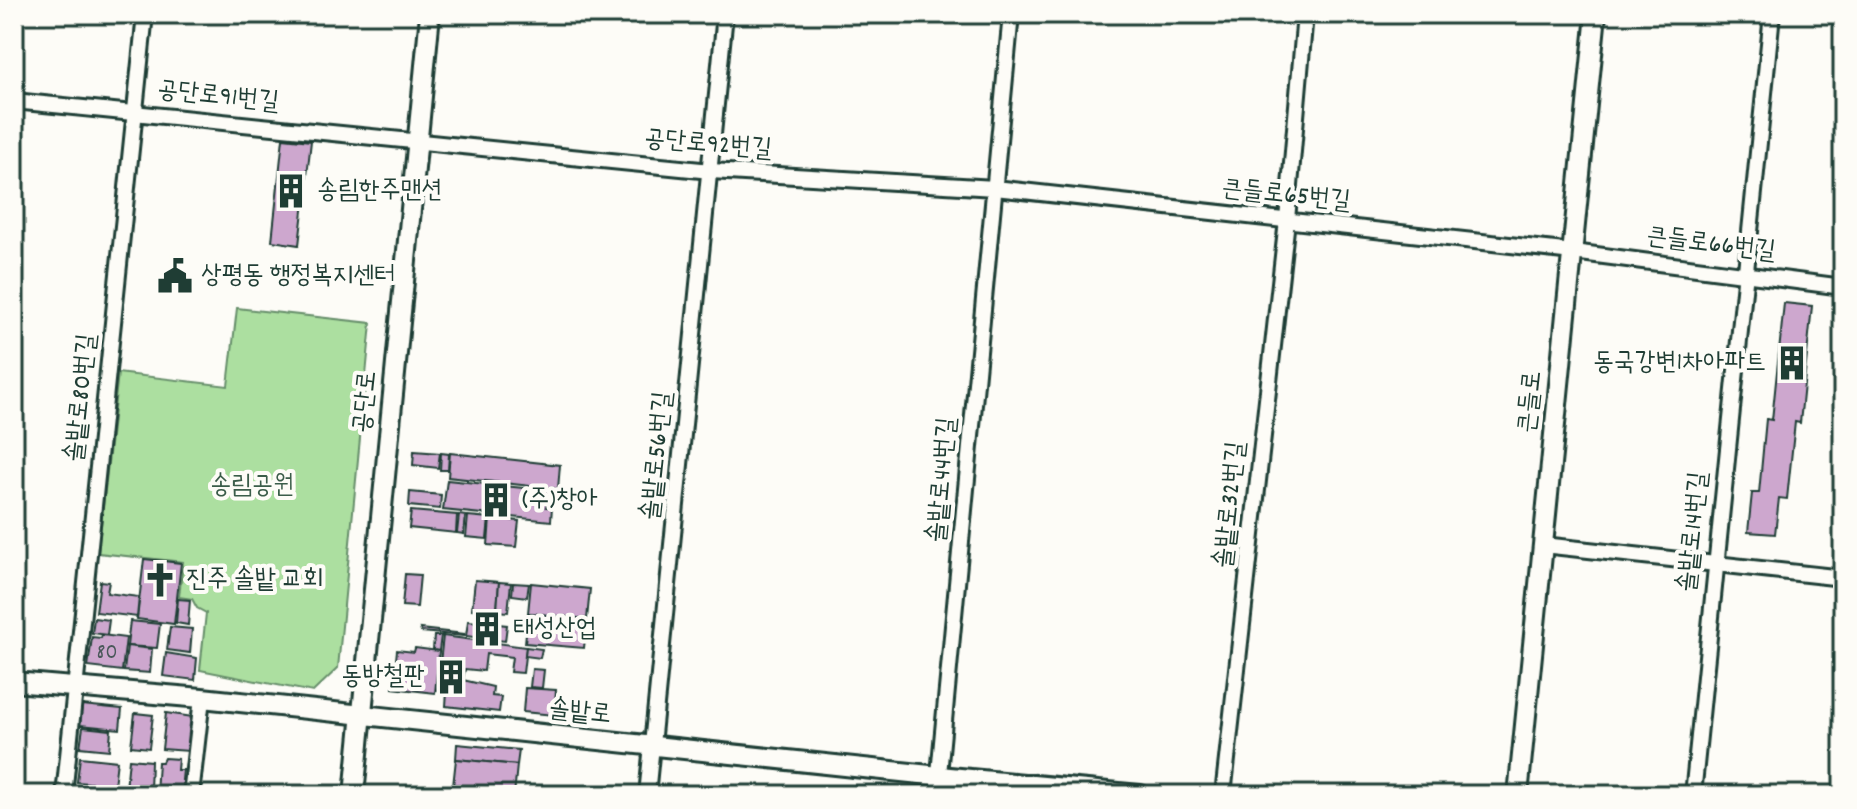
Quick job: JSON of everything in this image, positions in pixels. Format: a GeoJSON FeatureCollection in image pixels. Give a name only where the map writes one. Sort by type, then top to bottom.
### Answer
{"type":"FeatureCollection","features":[{"type":"Feature","properties":{"kind":"street","name":"솔밭로80번길"},"geometry":{"type":"LineString","coordinates":[[64,795],[145,14]]}},
{"type":"Feature","properties":{"kind":"street","name":"공단로"},"geometry":{"type":"LineString","coordinates":[[354,795],[430,14]]}},
{"type":"Feature","properties":{"kind":"street","name":"솔밭로56번길"},"geometry":{"type":"LineString","coordinates":[[647,795],[725,14]]}},
{"type":"Feature","properties":{"kind":"street","name":"솔밭로44번길"},"geometry":{"type":"LineString","coordinates":[[938,786],[1011,14]]}},
{"type":"Feature","properties":{"kind":"street","name":"솔밭로32번길"},"geometry":{"type":"LineString","coordinates":[[1223,795],[1287,220],[1305,14]]}},
{"type":"Feature","properties":{"kind":"street","name":"큰들로"},"geometry":{"type":"LineString","coordinates":[[1518,795],[1596,14]]}},
{"type":"Feature","properties":{"kind":"street","name":"솔밭로14번길"},"geometry":{"type":"LineString","coordinates":[[1693,795],[1772,14]]}},
{"type":"Feature","properties":{"kind":"street","name":"공단로91번길"},"geometry":{"type":"LineString","coordinates":[[14,101],[418,142]]}},
{"type":"Feature","properties":{"kind":"street","name":"공단로92번길"},"geometry":{"type":"LineString","coordinates":[[418,142],[711,171],[995,188]]}},
{"type":"Feature","properties":{"kind":"street","name":"큰들로65번길"},"geometry":{"type":"LineString","coordinates":[[995,188],[1573,252]]}},
{"type":"Feature","properties":{"kind":"street","name":"큰들로66번길"},"geometry":{"type":"LineString","coordinates":[[1573,252],[1843,287]]}},
{"type":"Feature","properties":{"kind":"street"},"geometry":{"type":"LineString","coordinates":[[1543,545],[1843,578]]}},
{"type":"Feature","properties":{"kind":"street","name":"솔밭로"},"geometry":{"type":"LineString","coordinates":[[14,682],[202,698],[652,747],[938,786],[1140,795]]}},
{"type":"Feature","properties":{"kind":"street"},"geometry":{"type":"LineString","coordinates":[[191,795],[202,698]]}},
{"type":"Feature","properties":{"kind":"green space","name":"송림공원"},"geometry":{"type":"Polygon","coordinates":[[[237,308],[371,323],[338,668],[313,692],[200,670],[206,613],[197,608],[192,599],[179,597],[183,562],[98,553],[118,373],[228,386],[237,308]]]}},
{"type":"Feature","properties":{"kind":"building","name":"송림한주맨션"},"geometry":{"type":"Polygon","coordinates":[[[283,138],[311,141],[299,245],[272,241],[283,138]]]}},
{"type":"Feature","properties":{"kind":"building","name":"동국강변1차아파트"},"geometry":{"type":"Polygon","coordinates":[[[1784,303],[1812,306],[1800,423],[1795,422],[1787,499],[1779,498],[1775,534],[1748,532],[1752,493],[1759,493],[1766,419],[1772,420],[1784,303]]]}},
{"type":"Feature","properties":{"kind":"building"},"geometry":{"type":"Polygon","coordinates":[[[414,451],[440,453],[438,468],[413,465],[414,451]]]}},
{"type":"Feature","properties":{"kind":"building"},"geometry":{"type":"Polygon","coordinates":[[[441,453],[449,454],[448,470],[440,470],[441,453]]]}},
{"type":"Feature","properties":{"kind":"building"},"geometry":{"type":"Polygon","coordinates":[[[450,453],[560,465],[558,489],[448,477],[450,453]]]}},
{"type":"Feature","properties":{"kind":"building","name":"(주)창아"},"geometry":{"type":"Polygon","coordinates":[[[447,480],[553,491],[546,507],[552,507],[551,521],[443,510],[447,480]]]}},
{"type":"Feature","properties":{"kind":"building"},"geometry":{"type":"Polygon","coordinates":[[[410,492],[441,495],[440,509],[409,506],[410,492]]]}},
{"type":"Feature","properties":{"kind":"building"},"geometry":{"type":"Polygon","coordinates":[[[411,511],[457,515],[456,533],[409,528],[411,511]]]}},
{"type":"Feature","properties":{"kind":"building"},"geometry":{"type":"Polygon","coordinates":[[[459,515],[466,516],[464,534],[457,533],[459,515]]]}},
{"type":"Feature","properties":{"kind":"building"},"geometry":{"type":"Polygon","coordinates":[[[468,516],[489,518],[487,539],[466,537],[468,516]]]}},
{"type":"Feature","properties":{"kind":"building"},"geometry":{"type":"Polygon","coordinates":[[[490,518],[519,521],[516,547],[488,545],[490,518]]]}},
{"type":"Feature","properties":{"kind":"building","name":"진주 솔밭 교회"},"geometry":{"type":"Polygon","coordinates":[[[144,559],[181,563],[174,624],[137,619],[144,559]]]}},
{"type":"Feature","properties":{"kind":"building"},"geometry":{"type":"Polygon","coordinates":[[[405,574],[420,575],[417,607],[402,606],[405,574]]]}},
{"type":"Feature","properties":{"kind":"building"},"geometry":{"type":"Polygon","coordinates":[[[475,580],[499,582],[497,611],[472,609],[475,580]]]}},
{"type":"Feature","properties":{"kind":"building"},"geometry":{"type":"Polygon","coordinates":[[[100,581],[109,582],[107,593],[139,597],[137,617],[96,612],[100,581]]]}},
{"type":"Feature","properties":{"kind":"building"},"geometry":{"type":"Polygon","coordinates":[[[499,582],[511,583],[508,612],[497,611],[499,582]]]}},
{"type":"Feature","properties":{"kind":"building"},"geometry":{"type":"Polygon","coordinates":[[[513,583],[529,584],[527,597],[512,595],[513,583]]]}},
{"type":"Feature","properties":{"kind":"building"},"geometry":{"type":"Polygon","coordinates":[[[531,583],[590,589],[587,619],[528,613],[531,583]]]}},
{"type":"Feature","properties":{"kind":"building"},"geometry":{"type":"Polygon","coordinates":[[[178,599],[190,600],[188,625],[176,623],[178,599]]]}},
{"type":"Feature","properties":{"kind":"building"},"geometry":{"type":"Polygon","coordinates":[[[528,613],[587,619],[584,648],[525,643],[528,613]]]}},
{"type":"Feature","properties":{"kind":"building"},"geometry":{"type":"Polygon","coordinates":[[[94,618],[109,620],[107,635],[92,633],[94,618]]]}},
{"type":"Feature","properties":{"kind":"building"},"geometry":{"type":"Polygon","coordinates":[[[130,621],[160,624],[157,648],[127,646],[130,621]]]}},
{"type":"Feature","properties":{"kind":"building","name":"태성산업"},"geometry":{"type":"Polygon","coordinates":[[[468,621],[507,625],[505,641],[466,636],[468,621]]]}},
{"type":"Feature","properties":{"kind":"building"},"geometry":{"type":"Polygon","coordinates":[[[170,627],[192,629],[190,653],[167,650],[170,627]]]}},
{"type":"Feature","properties":{"kind":"building"},"geometry":{"type":"Polygon","coordinates":[[[420,629],[464,634],[464,636],[421,632],[420,629]]]}},
{"type":"Feature","properties":{"kind":"building"},"geometry":{"type":"Polygon","coordinates":[[[102,635],[126,638],[122,671],[88,667],[92,637],[101,638],[102,635]]]}},
{"type":"Feature","properties":{"kind":"building"},"geometry":{"type":"Polygon","coordinates":[[[434,636],[441,636],[439,651],[433,650],[434,636]]]}},
{"type":"Feature","properties":{"kind":"building","name":"동방철판"},"geometry":{"type":"Polygon","coordinates":[[[443,636],[526,647],[523,673],[510,672],[512,657],[486,654],[484,671],[465,669],[463,680],[493,687],[492,696],[501,697],[499,712],[446,706],[447,691],[437,690],[443,636]]]}},
{"type":"Feature","properties":{"kind":"building"},"geometry":{"type":"Polygon","coordinates":[[[127,646],[152,649],[150,673],[124,671],[127,646]]]}},
{"type":"Feature","properties":{"kind":"building"},"geometry":{"type":"Polygon","coordinates":[[[526,647],[542,649],[540,658],[525,656],[526,647]]]}},
{"type":"Feature","properties":{"kind":"building"},"geometry":{"type":"Polygon","coordinates":[[[415,648],[439,651],[435,693],[393,688],[397,650],[414,652],[415,648]]]}},
{"type":"Feature","properties":{"kind":"building"},"geometry":{"type":"Polygon","coordinates":[[[166,653],[197,658],[195,680],[163,676],[166,653]]]}},
{"type":"Feature","properties":{"kind":"building"},"geometry":{"type":"Polygon","coordinates":[[[532,669],[544,670],[542,688],[530,687],[532,669]]]}},
{"type":"Feature","properties":{"kind":"building"},"geometry":{"type":"Polygon","coordinates":[[[525,688],[556,690],[554,715],[523,712],[525,688]]]}},
{"type":"Feature","properties":{"kind":"building"},"geometry":{"type":"Polygon","coordinates":[[[82,705],[122,709],[120,729],[80,725],[82,705]]]}},
{"type":"Feature","properties":{"kind":"building"},"geometry":{"type":"Polygon","coordinates":[[[135,713],[153,715],[149,748],[131,746],[135,713]]]}},
{"type":"Feature","properties":{"kind":"building"},"geometry":{"type":"Polygon","coordinates":[[[166,713],[193,717],[189,751],[162,749],[166,713]]]}},
{"type":"Feature","properties":{"kind":"building"},"geometry":{"type":"Polygon","coordinates":[[[83,727],[111,730],[109,750],[80,747],[83,727]]]}},
{"type":"Feature","properties":{"kind":"building"},"geometry":{"type":"Polygon","coordinates":[[[457,744],[519,750],[517,765],[456,759],[457,744]]]}},
{"type":"Feature","properties":{"kind":"building"},"geometry":{"type":"Polygon","coordinates":[[[80,757],[117,761],[114,785],[77,782],[80,757]]]}},
{"type":"Feature","properties":{"kind":"building"},"geometry":{"type":"Polygon","coordinates":[[[164,758],[178,759],[177,770],[183,770],[185,795],[156,794],[158,762],[164,758]]]}},
{"type":"Feature","properties":{"kind":"building"},"geometry":{"type":"Polygon","coordinates":[[[129,759],[151,761],[150,791],[126,789],[129,759]]]}},
{"type":"Feature","properties":{"kind":"building"},"geometry":{"type":"Polygon","coordinates":[[[456,759],[517,765],[514,795],[452,795],[456,759]]]}},
{"type":"Feature","properties":{"kind":"place","name":"송림한주맨션"},"geometry":{"type":"Point","coordinates":[291,191]}},
{"type":"Feature","properties":{"kind":"place","name":"상평동 행정복지센터"},"geometry":{"type":"Point","coordinates":[175,276]}},
{"type":"Feature","properties":{"kind":"place","name":"동국강변1차아파트"},"geometry":{"type":"Point","coordinates":[1792,363]}},
{"type":"Feature","properties":{"kind":"place","name":"(주)창아"},"geometry":{"type":"Point","coordinates":[496,500]}},
{"type":"Feature","properties":{"kind":"place","name":"진주 솔밭 교회"},"geometry":{"type":"Point","coordinates":[160,580]}},
{"type":"Feature","properties":{"kind":"place","name":"태성산업"},"geometry":{"type":"Point","coordinates":[487,629]}},
{"type":"Feature","properties":{"kind":"place","name":"동방철판"},"geometry":{"type":"Point","coordinates":[451,677]}}]}
